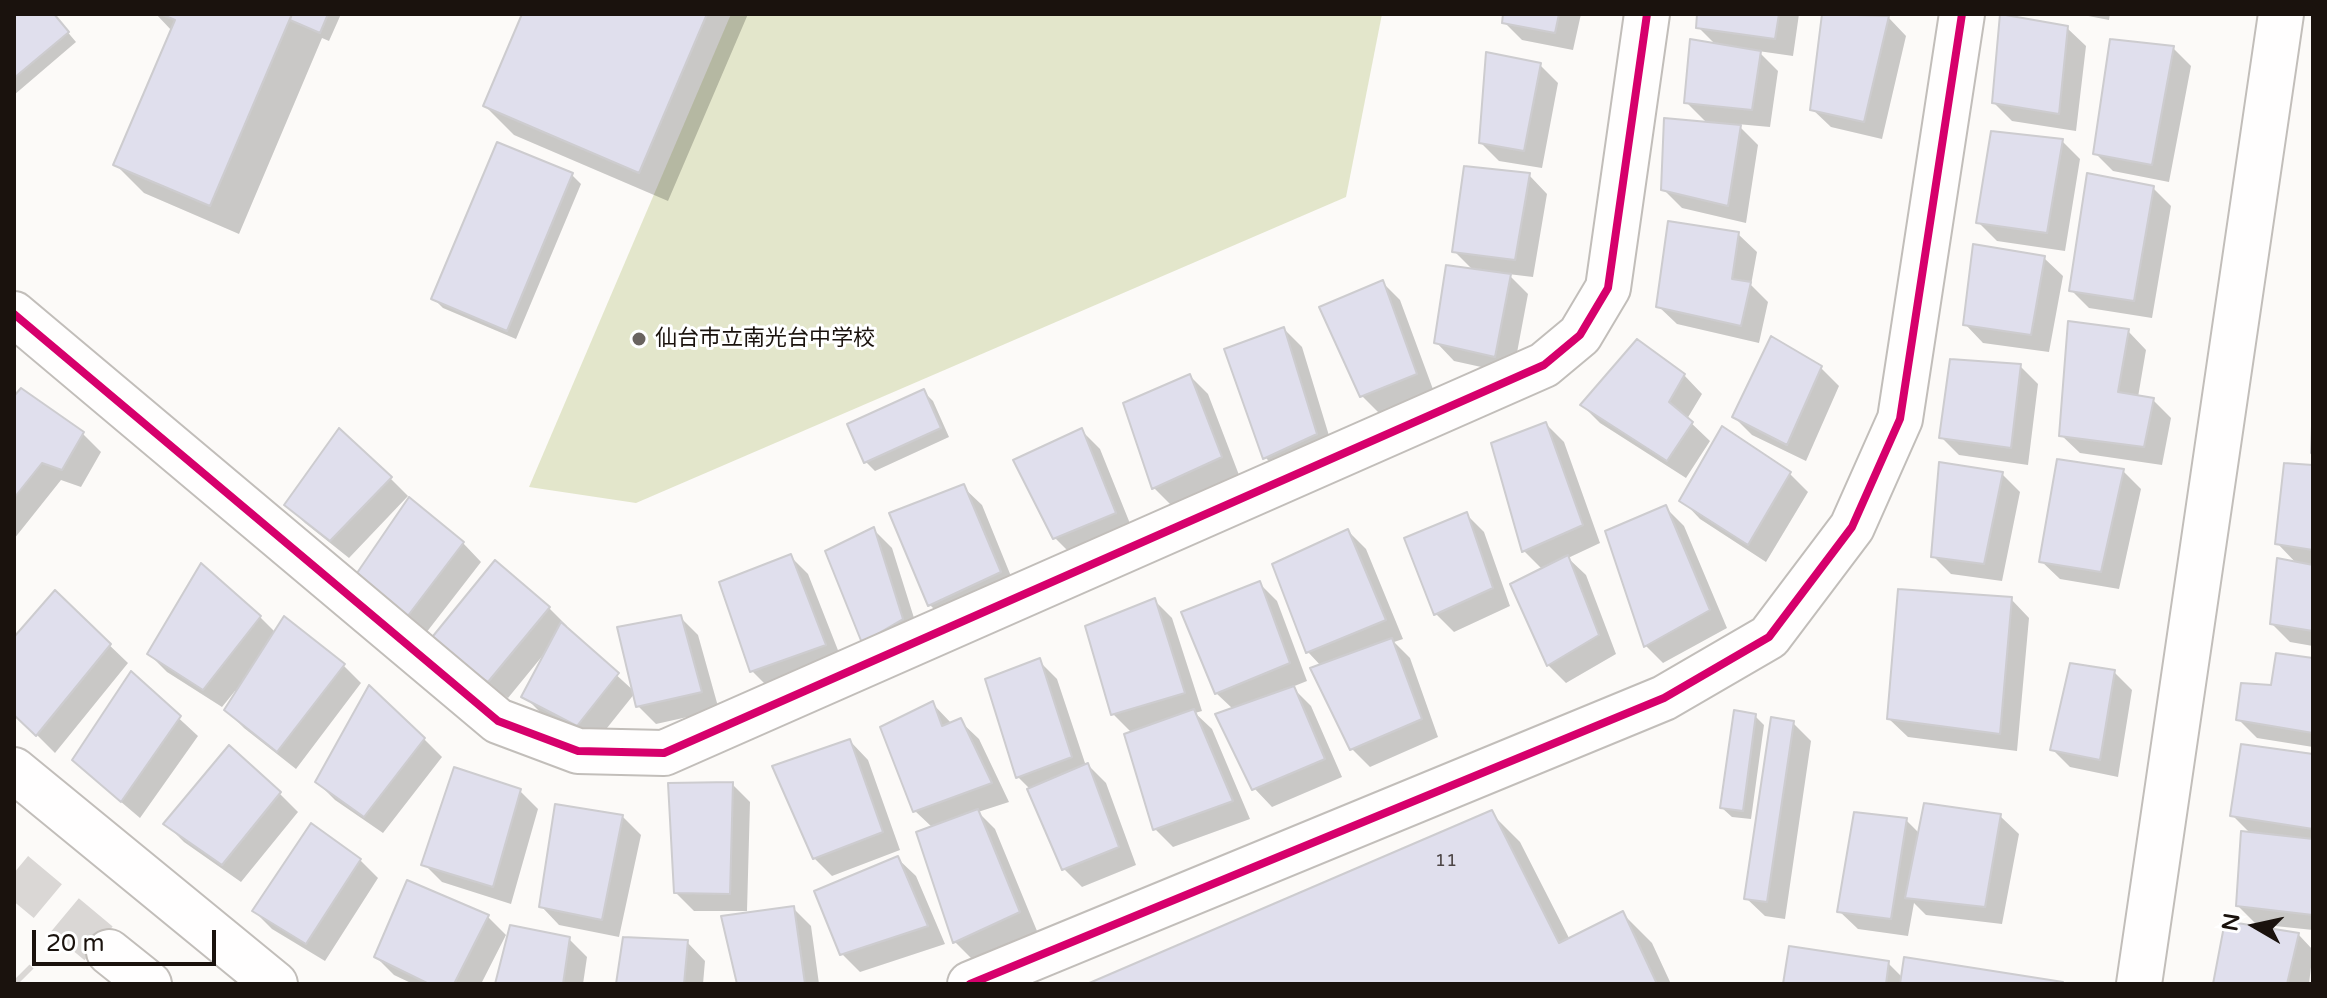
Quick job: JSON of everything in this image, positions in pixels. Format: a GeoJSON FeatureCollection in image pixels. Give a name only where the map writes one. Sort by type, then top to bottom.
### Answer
{"type":"FeatureCollection","features":[{"type":"Feature","properties":{"kind":"street"},"geometry":{"type":"LineString","coordinates":[[14,314],[498,721],[578,751],[664,753],[1544,365],[1580,335],[1608,288],[1647,14]]}},
{"type":"Feature","properties":{"kind":"street"},"geometry":{"type":"LineString","coordinates":[[970,984],[1664,698],[1769,637],[1852,527],[1900,419],[1962,14]]}},
{"type":"Feature","properties":{"kind":"street"},"geometry":{"type":"LineString","coordinates":[[2139,984],[2281,14]]}},
{"type":"Feature","properties":{"kind":"street"},"geometry":{"type":"LineString","coordinates":[[14,770],[275,984]]}},
{"type":"Feature","properties":{"kind":"street"},"geometry":{"type":"LineString","coordinates":[[109,952],[149,984]]}},
{"type":"Feature","properties":{"kind":"green space"},"geometry":{"type":"Polygon","coordinates":[[[731,14],[1382,14],[1346,197],[636,503],[529,487],[731,14]]]}},
{"type":"Feature","properties":{"kind":"building"},"geometry":{"type":"Polygon","coordinates":[[[14,14],[54,14],[69,32],[14,78],[14,14]]]}},
{"type":"Feature","properties":{"kind":"building"},"geometry":{"type":"Polygon","coordinates":[[[161,14],[292,14],[210,206],[113,165],[175,20],[161,14]]]}},
{"type":"Feature","properties":{"kind":"building"},"geometry":{"type":"Polygon","coordinates":[[[292,14],[328,14],[320,33],[290,20],[292,14]]]}},
{"type":"Feature","properties":{"kind":"building"},"geometry":{"type":"Polygon","coordinates":[[[522,14],[707,14],[639,173],[483,106],[522,14]]]}},
{"type":"Feature","properties":{"kind":"building"},"geometry":{"type":"Polygon","coordinates":[[[1503,14],[1559,14],[1555,33],[1502,23],[1503,14]]]}},
{"type":"Feature","properties":{"kind":"building"},"geometry":{"type":"Polygon","coordinates":[[[1697,14],[1779,14],[1775,39],[1696,28],[1697,14]]]}},
{"type":"Feature","properties":{"kind":"building"},"geometry":{"type":"Polygon","coordinates":[[[1822,14],[1889,16],[1864,122],[1810,110],[1822,14]]]}},
{"type":"Feature","properties":{"kind":"building"},"geometry":{"type":"Polygon","coordinates":[[[2000,14],[2068,26],[2059,114],[1992,103],[2000,14]]]}},
{"type":"Feature","properties":{"kind":"building"},"geometry":{"type":"Polygon","coordinates":[[[1690,39],[1761,51],[1752,110],[1684,103],[1690,39]]]}},
{"type":"Feature","properties":{"kind":"building"},"geometry":{"type":"Polygon","coordinates":[[[2110,39],[2174,46],[2152,165],[2093,154],[2110,39]]]}},
{"type":"Feature","properties":{"kind":"building"},"geometry":{"type":"Polygon","coordinates":[[[1486,52],[1541,63],[1524,151],[1479,143],[1486,52]]]}},
{"type":"Feature","properties":{"kind":"building"},"geometry":{"type":"Polygon","coordinates":[[[1664,118],[1741,125],[1728,206],[1661,190],[1664,118]]]}},
{"type":"Feature","properties":{"kind":"building"},"geometry":{"type":"Polygon","coordinates":[[[1991,131],[2063,139],[2047,233],[1976,223],[1991,131]]]}},
{"type":"Feature","properties":{"kind":"building"},"geometry":{"type":"Polygon","coordinates":[[[497,142],[573,173],[507,331],[431,299],[497,142]]]}},
{"type":"Feature","properties":{"kind":"building"},"geometry":{"type":"Polygon","coordinates":[[[1464,166],[1530,173],[1515,260],[1452,252],[1464,166]]]}},
{"type":"Feature","properties":{"kind":"building"},"geometry":{"type":"Polygon","coordinates":[[[2087,173],[2154,186],[2134,301],[2069,291],[2087,173]]]}},
{"type":"Feature","properties":{"kind":"building"},"geometry":{"type":"Polygon","coordinates":[[[1668,221],[1739,232],[1732,279],[1751,282],[1741,326],[1656,307],[1668,221]]]}},
{"type":"Feature","properties":{"kind":"building"},"geometry":{"type":"Polygon","coordinates":[[[1973,244],[2045,256],[2031,335],[1963,325],[1973,244]]]}},
{"type":"Feature","properties":{"kind":"building"},"geometry":{"type":"Polygon","coordinates":[[[1446,265],[1511,274],[1495,357],[1434,343],[1446,265]]]}},
{"type":"Feature","properties":{"kind":"building"},"geometry":{"type":"Polygon","coordinates":[[[1383,280],[1417,374],[1360,397],[1319,307],[1383,280]]]}},
{"type":"Feature","properties":{"kind":"building"},"geometry":{"type":"Polygon","coordinates":[[[2068,321],[2129,329],[2118,392],[2154,398],[2144,447],[2059,436],[2068,321]]]}},
{"type":"Feature","properties":{"kind":"building"},"geometry":{"type":"Polygon","coordinates":[[[1284,327],[1317,434],[1263,459],[1224,349],[1284,327]]]}},
{"type":"Feature","properties":{"kind":"building"},"geometry":{"type":"Polygon","coordinates":[[[1771,336],[1822,366],[1787,445],[1732,417],[1771,336]]]}},
{"type":"Feature","properties":{"kind":"building"},"geometry":{"type":"Polygon","coordinates":[[[1637,339],[1685,374],[1669,402],[1693,422],[1667,461],[1580,405],[1637,339]]]}},
{"type":"Feature","properties":{"kind":"building"},"geometry":{"type":"Polygon","coordinates":[[[1950,359],[2021,364],[2011,448],[1939,438],[1950,359]]]}},
{"type":"Feature","properties":{"kind":"building"},"geometry":{"type":"Polygon","coordinates":[[[1190,374],[1222,457],[1152,489],[1123,403],[1190,374]]]}},
{"type":"Feature","properties":{"kind":"building"},"geometry":{"type":"Polygon","coordinates":[[[21,388],[84,432],[62,470],[42,463],[14,498],[14,396],[21,388]]]}},
{"type":"Feature","properties":{"kind":"building"},"geometry":{"type":"Polygon","coordinates":[[[924,389],[941,428],[864,463],[847,424],[924,389]]]}},
{"type":"Feature","properties":{"kind":"building"},"geometry":{"type":"Polygon","coordinates":[[[2313,399],[2313,454],[2311,453],[2313,399]]]}},
{"type":"Feature","properties":{"kind":"building"},"geometry":{"type":"Polygon","coordinates":[[[1546,422],[1583,525],[1522,552],[1491,443],[1546,422]]]}},
{"type":"Feature","properties":{"kind":"building"},"geometry":{"type":"Polygon","coordinates":[[[1722,426],[1791,472],[1748,545],[1679,501],[1722,426]]]}},
{"type":"Feature","properties":{"kind":"building"},"geometry":{"type":"Polygon","coordinates":[[[339,428],[392,477],[330,541],[284,505],[339,428]]]}},
{"type":"Feature","properties":{"kind":"building"},"geometry":{"type":"Polygon","coordinates":[[[1082,428],[1116,513],[1053,539],[1013,460],[1082,428]]]}},
{"type":"Feature","properties":{"kind":"building"},"geometry":{"type":"Polygon","coordinates":[[[2057,459],[2124,469],[2101,572],[2039,562],[2057,459]]]}},
{"type":"Feature","properties":{"kind":"building"},"geometry":{"type":"Polygon","coordinates":[[[1939,462],[2003,472],[1984,564],[1931,557],[1939,462]]]}},
{"type":"Feature","properties":{"kind":"building"},"geometry":{"type":"Polygon","coordinates":[[[2284,463],[2313,465],[2313,550],[2275,544],[2284,463]]]}},
{"type":"Feature","properties":{"kind":"building"},"geometry":{"type":"Polygon","coordinates":[[[964,484],[1001,572],[928,606],[889,513],[964,484]]]}},
{"type":"Feature","properties":{"kind":"building"},"geometry":{"type":"Polygon","coordinates":[[[409,497],[464,542],[407,617],[357,573],[409,497]]]}},
{"type":"Feature","properties":{"kind":"building"},"geometry":{"type":"Polygon","coordinates":[[[1666,505],[1710,610],[1644,647],[1605,531],[1666,505]]]}},
{"type":"Feature","properties":{"kind":"building"},"geometry":{"type":"Polygon","coordinates":[[[1467,512],[1493,588],[1434,615],[1404,538],[1467,512]]]}},
{"type":"Feature","properties":{"kind":"building"},"geometry":{"type":"Polygon","coordinates":[[[874,527],[903,619],[862,643],[825,551],[874,527]]]}},
{"type":"Feature","properties":{"kind":"building"},"geometry":{"type":"Polygon","coordinates":[[[1348,529],[1386,620],[1306,653],[1272,564],[1348,529]]]}},
{"type":"Feature","properties":{"kind":"building"},"geometry":{"type":"Polygon","coordinates":[[[791,554],[826,645],[750,672],[719,582],[791,554]]]}},
{"type":"Feature","properties":{"kind":"building"},"geometry":{"type":"Polygon","coordinates":[[[1568,555],[1599,635],[1547,666],[1510,584],[1568,555]]]}},
{"type":"Feature","properties":{"kind":"building"},"geometry":{"type":"Polygon","coordinates":[[[2277,558],[2313,565],[2313,631],[2270,624],[2277,558]]]}},
{"type":"Feature","properties":{"kind":"building"},"geometry":{"type":"Polygon","coordinates":[[[495,560],[550,607],[488,682],[429,641],[495,560]]]}},
{"type":"Feature","properties":{"kind":"building"},"geometry":{"type":"Polygon","coordinates":[[[201,563],[261,616],[203,690],[147,654],[201,563]]]}},
{"type":"Feature","properties":{"kind":"building"},"geometry":{"type":"Polygon","coordinates":[[[1260,581],[1290,663],[1215,694],[1181,612],[1260,581]]]}},
{"type":"Feature","properties":{"kind":"building"},"geometry":{"type":"Polygon","coordinates":[[[1898,589],[2012,597],[2000,734],[1887,719],[1898,589]]]}},
{"type":"Feature","properties":{"kind":"building"},"geometry":{"type":"Polygon","coordinates":[[[55,590],[111,644],[36,736],[14,715],[14,637],[55,590]]]}},
{"type":"Feature","properties":{"kind":"building"},"geometry":{"type":"Polygon","coordinates":[[[1155,598],[1185,693],[1111,715],[1085,626],[1155,598]]]}},
{"type":"Feature","properties":{"kind":"building"},"geometry":{"type":"Polygon","coordinates":[[[681,615],[702,692],[636,707],[617,627],[681,615]]]}},
{"type":"Feature","properties":{"kind":"building"},"geometry":{"type":"Polygon","coordinates":[[[284,616],[345,664],[277,752],[224,710],[284,616]]]}},
{"type":"Feature","properties":{"kind":"building"},"geometry":{"type":"Polygon","coordinates":[[[561,622],[619,673],[577,726],[521,697],[561,622]]]}},
{"type":"Feature","properties":{"kind":"building"},"geometry":{"type":"Polygon","coordinates":[[[1392,638],[1422,719],[1350,750],[1310,668],[1392,638]]]}},
{"type":"Feature","properties":{"kind":"building"},"geometry":{"type":"Polygon","coordinates":[[[2276,653],[2313,658],[2313,733],[2236,720],[2241,683],[2271,685],[2276,653]]]}},
{"type":"Feature","properties":{"kind":"building"},"geometry":{"type":"Polygon","coordinates":[[[1040,658],[1072,757],[1016,778],[985,679],[1040,658]]]}},
{"type":"Feature","properties":{"kind":"building"},"geometry":{"type":"Polygon","coordinates":[[[2070,663],[2115,670],[2100,760],[2050,750],[2070,663]]]}},
{"type":"Feature","properties":{"kind":"building"},"geometry":{"type":"Polygon","coordinates":[[[131,671],[181,716],[121,802],[72,760],[131,671]]]}},
{"type":"Feature","properties":{"kind":"building"},"geometry":{"type":"Polygon","coordinates":[[[369,685],[425,738],[364,817],[315,782],[369,685]]]}},
{"type":"Feature","properties":{"kind":"building"},"geometry":{"type":"Polygon","coordinates":[[[1294,686],[1325,759],[1252,790],[1215,714],[1294,686]]]}},
{"type":"Feature","properties":{"kind":"building"},"geometry":{"type":"Polygon","coordinates":[[[933,701],[942,726],[961,718],[992,783],[913,812],[880,727],[933,701]]]}},
{"type":"Feature","properties":{"kind":"building"},"geometry":{"type":"Polygon","coordinates":[[[1194,709],[1233,801],[1153,830],[1124,734],[1194,709]]]}},
{"type":"Feature","properties":{"kind":"building"},"geometry":{"type":"Polygon","coordinates":[[[1734,710],[1756,714],[1743,811],[1720,808],[1734,710]]]}},
{"type":"Feature","properties":{"kind":"building"},"geometry":{"type":"Polygon","coordinates":[[[1771,717],[1794,721],[1767,902],[1744,899],[1771,717]]]}},
{"type":"Feature","properties":{"kind":"building"},"geometry":{"type":"Polygon","coordinates":[[[850,739],[883,832],[813,859],[772,766],[850,739]]]}},
{"type":"Feature","properties":{"kind":"building"},"geometry":{"type":"Polygon","coordinates":[[[2241,744],[2313,754],[2313,829],[2230,816],[2241,744]]]}},
{"type":"Feature","properties":{"kind":"building"},"geometry":{"type":"Polygon","coordinates":[[[229,745],[281,792],[222,865],[163,824],[229,745]]]}},
{"type":"Feature","properties":{"kind":"building"},"geometry":{"type":"Polygon","coordinates":[[[1088,763],[1119,847],[1062,870],[1027,789],[1088,763]]]}},
{"type":"Feature","properties":{"kind":"building"},"geometry":{"type":"Polygon","coordinates":[[[454,767],[521,789],[493,887],[421,865],[454,767]]]}},
{"type":"Feature","properties":{"kind":"building"},"geometry":{"type":"Polygon","coordinates":[[[733,782],[730,894],[674,893],[668,783],[733,782]]]}},
{"type":"Feature","properties":{"kind":"building"},"geometry":{"type":"Polygon","coordinates":[[[1924,803],[2001,814],[1985,907],[1905,898],[1924,803]]]}},
{"type":"Feature","properties":{"kind":"building"},"geometry":{"type":"Polygon","coordinates":[[[555,804],[623,815],[602,920],[539,907],[555,804]]]}},
{"type":"Feature","properties":{"kind":"building"},"geometry":{"type":"Polygon","coordinates":[[[978,809],[1020,912],[953,943],[916,832],[978,809]]]}},
{"type":"Feature","properties":{"kind":"building"},"geometry":{"type":"Polygon","coordinates":[[[1492,810],[1559,943],[1623,911],[1657,984],[1087,984],[1492,810]]]}},
{"type":"Feature","properties":{"kind":"building"},"geometry":{"type":"Polygon","coordinates":[[[1854,812],[1907,818],[1891,919],[1837,912],[1854,812]]]}},
{"type":"Feature","properties":{"kind":"building"},"geometry":{"type":"Polygon","coordinates":[[[311,823],[361,859],[306,944],[252,911],[311,823]]]}},
{"type":"Feature","properties":{"kind":"building"},"geometry":{"type":"Polygon","coordinates":[[[2241,831],[2313,839],[2313,915],[2236,906],[2241,831]]]}},
{"type":"Feature","properties":{"kind":"building"},"geometry":{"type":"Polygon","coordinates":[[[898,856],[928,926],[840,955],[814,891],[898,856]]]}},
{"type":"Feature","properties":{"kind":"building"},"geometry":{"type":"Polygon","coordinates":[[[407,880],[489,915],[454,984],[429,984],[374,957],[407,880]]]}},
{"type":"Feature","properties":{"kind":"building"},"geometry":{"type":"Polygon","coordinates":[[[794,906],[805,984],[737,984],[721,916],[794,906]]]}},
{"type":"Feature","properties":{"kind":"building"},"geometry":{"type":"Polygon","coordinates":[[[2225,921],[2299,933],[2287,984],[2213,984],[2225,921]]]}},
{"type":"Feature","properties":{"kind":"building"},"geometry":{"type":"Polygon","coordinates":[[[510,925],[570,937],[563,984],[495,984],[510,925]]]}},
{"type":"Feature","properties":{"kind":"building"},"geometry":{"type":"Polygon","coordinates":[[[623,937],[688,940],[684,984],[616,984],[623,937]]]}},
{"type":"Feature","properties":{"kind":"building"},"geometry":{"type":"Polygon","coordinates":[[[1789,946],[1889,961],[1886,984],[1783,984],[1789,946]]]}},
{"type":"Feature","properties":{"kind":"building"},"geometry":{"type":"Polygon","coordinates":[[[1904,957],[2063,982],[1900,984],[1904,957]]]}},
{"type":"Feature","properties":{"kind":"tunnel"},"geometry":{"type":"LineString","coordinates":[[14,873],[109,952]]}},
{"type":"Feature","properties":{"kind":"tunnel"},"geometry":{"type":"LineString","coordinates":[[14,980],[18,984]]}},
{"type":"Feature","properties":{"kind":"cycle path"},"geometry":{"type":"LineString","coordinates":[[14,314],[498,721],[578,751],[664,753],[1544,365],[1580,335],[1608,288],[1647,14]]}},
{"type":"Feature","properties":{"kind":"cycle path"},"geometry":{"type":"LineString","coordinates":[[970,984],[1664,698],[1769,637],[1852,527],[1900,419],[1962,14]]}},
{"type":"Feature","properties":{"kind":"place","name":"仙台市立南光台中学校"},"geometry":{"type":"Point","coordinates":[639,339]}}]}
